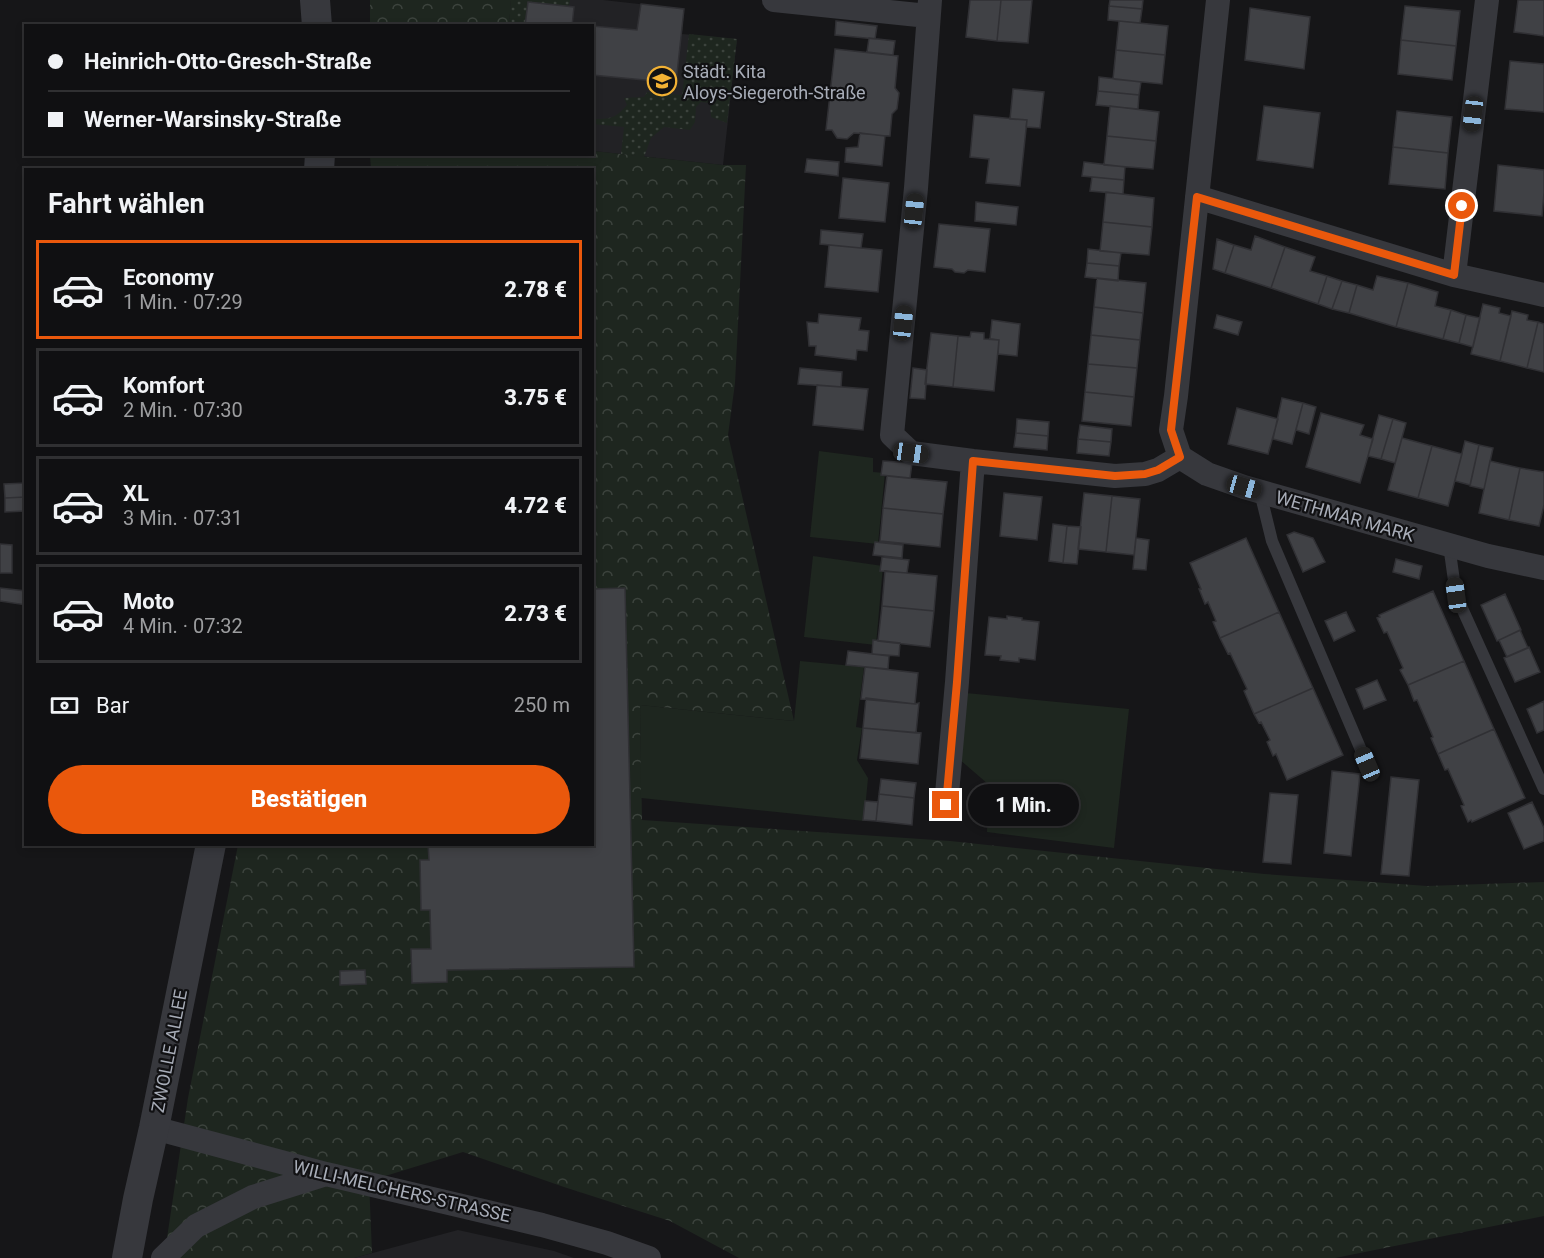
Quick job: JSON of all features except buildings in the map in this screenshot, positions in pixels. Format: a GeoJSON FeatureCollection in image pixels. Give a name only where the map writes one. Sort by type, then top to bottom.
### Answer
{"type":"FeatureCollection","features":[{"type":"Feature","properties":{"kind":"street"},"geometry":{"type":"LineString","coordinates":[[315,0],[317,24]]}},
{"type":"Feature","properties":{"kind":"street"},"geometry":{"type":"LineString","coordinates":[[774,0],[929,8],[916,188],[892,435],[911,453],[1115,476],[1145,474],[1158,470],[1180,457],[1171,430],[1218,0]]}},
{"type":"Feature","properties":{"kind":"street"},"geometry":{"type":"LineString","coordinates":[[1454,275],[1487,0]]}},
{"type":"Feature","properties":{"kind":"street"},"geometry":{"type":"LineString","coordinates":[[1197,197],[1454,275],[1544,295]]}},
{"type":"Feature","properties":{"kind":"street","name":"WETHMAR MARK"},"geometry":{"type":"LineString","coordinates":[[1180,457],[1207,474],[1260,492],[1488,556],[1544,568]]}},
{"type":"Feature","properties":{"kind":"street"},"geometry":{"type":"LineString","coordinates":[[946,805],[973,461]]}},
{"type":"Feature","properties":{"kind":"street","name":"ZWOLLE ALLEE"},"geometry":{"type":"LineString","coordinates":[[127,1258],[212,846]]}},
{"type":"Feature","properties":{"kind":"street","name":"WILLI-MELCHERS-STRASSE"},"geometry":{"type":"LineString","coordinates":[[154,1128],[326,1174],[542,1225],[607,1243],[649,1258]]}},
{"type":"Feature","properties":{"kind":"street"},"geometry":{"type":"LineString","coordinates":[[164,1258],[196,1226],[253,1197],[326,1174]]}},
{"type":"Feature","properties":{"kind":"lane"},"geometry":{"type":"LineString","coordinates":[[1260,492],[1272,541],[1367,764]]}},
{"type":"Feature","properties":{"kind":"lane"},"geometry":{"type":"LineString","coordinates":[[1449,545],[1456,595],[1544,789]]}},
{"type":"Feature","properties":{"kind":"shaded area","name":"Städt. Kita Aloys-Siegeroth-Straße"},"geometry":{"type":"Polygon","coordinates":[[[511,0],[603,0],[684,9],[682,34],[737,39],[723,165],[594,151],[594,24],[509,24],[511,0]]]}},
{"type":"Feature","properties":{"kind":"shaded area"},"geometry":{"type":"Polygon","coordinates":[[[458,1230],[554,1251],[574,1258],[354,1258],[458,1230]]]}},
{"type":"Feature","properties":{"kind":"green space"},"geometry":{"type":"Polygon","coordinates":[[[370,0],[511,0],[509,24],[370,24],[370,0]]]}},
{"type":"Feature","properties":{"kind":"green space"},"geometry":{"type":"Polygon","coordinates":[[[511,0],[570,0],[569,6],[528,2],[525,24],[509,24],[511,0]]]}},
{"type":"Feature","properties":{"kind":"green space"},"geometry":{"type":"Polygon","coordinates":[[[689,34],[737,39],[727,123],[711,117],[710,103],[701,102],[696,107],[695,122],[690,130],[664,127],[651,138],[644,157],[621,154],[624,127],[594,124],[594,119],[608,118],[619,113],[627,105],[624,98],[644,97],[647,92],[682,95],[689,34]]]}},
{"type":"Feature","properties":{"kind":"green space"},"geometry":{"type":"Polygon","coordinates":[[[594,151],[723,165],[746,165],[735,383],[728,435],[794,721],[640,705],[642,820],[950,841],[1264,874],[1427,886],[1544,882],[1544,1216],[1335,1258],[739,1258],[670,1221],[463,1152],[369,1181],[372,1253],[354,1258],[164,1258],[188,1098],[238,846],[594,846],[594,168],[371,168],[370,156],[594,156],[594,151]]]}},
{"type":"Feature","properties":{"kind":"green space"},"geometry":{"type":"Polygon","coordinates":[[[819,451],[873,458],[873,472],[885,473],[878,544],[810,537],[819,451]]]}},
{"type":"Feature","properties":{"kind":"green space"},"geometry":{"type":"Polygon","coordinates":[[[813,556],[883,566],[876,645],[804,637],[813,556]]]}},
{"type":"Feature","properties":{"kind":"green space"},"geometry":{"type":"Polygon","coordinates":[[[800,661],[864,667],[856,727],[862,728],[857,760],[868,778],[864,821],[641,798],[640,705],[794,721],[800,661]]]}},
{"type":"Feature","properties":{"kind":"green space"},"geometry":{"type":"Polygon","coordinates":[[[966,693],[1129,709],[1114,848],[987,832],[988,784],[959,759],[966,693]]]}},
{"type":"Feature","properties":{"kind":"place","name":"Städt. Kita Aloys-Siegeroth-Straße"},"geometry":{"type":"Point","coordinates":[662,81]}},
{"type":"Feature","properties":{"kind":"route"},"geometry":{"type":"LineString","coordinates":[[946,805],[973,461],[1115,476],[1145,474],[1158,470],[1180,457],[1171,430],[1197,197],[1454,275],[1462,206]]}}]}
